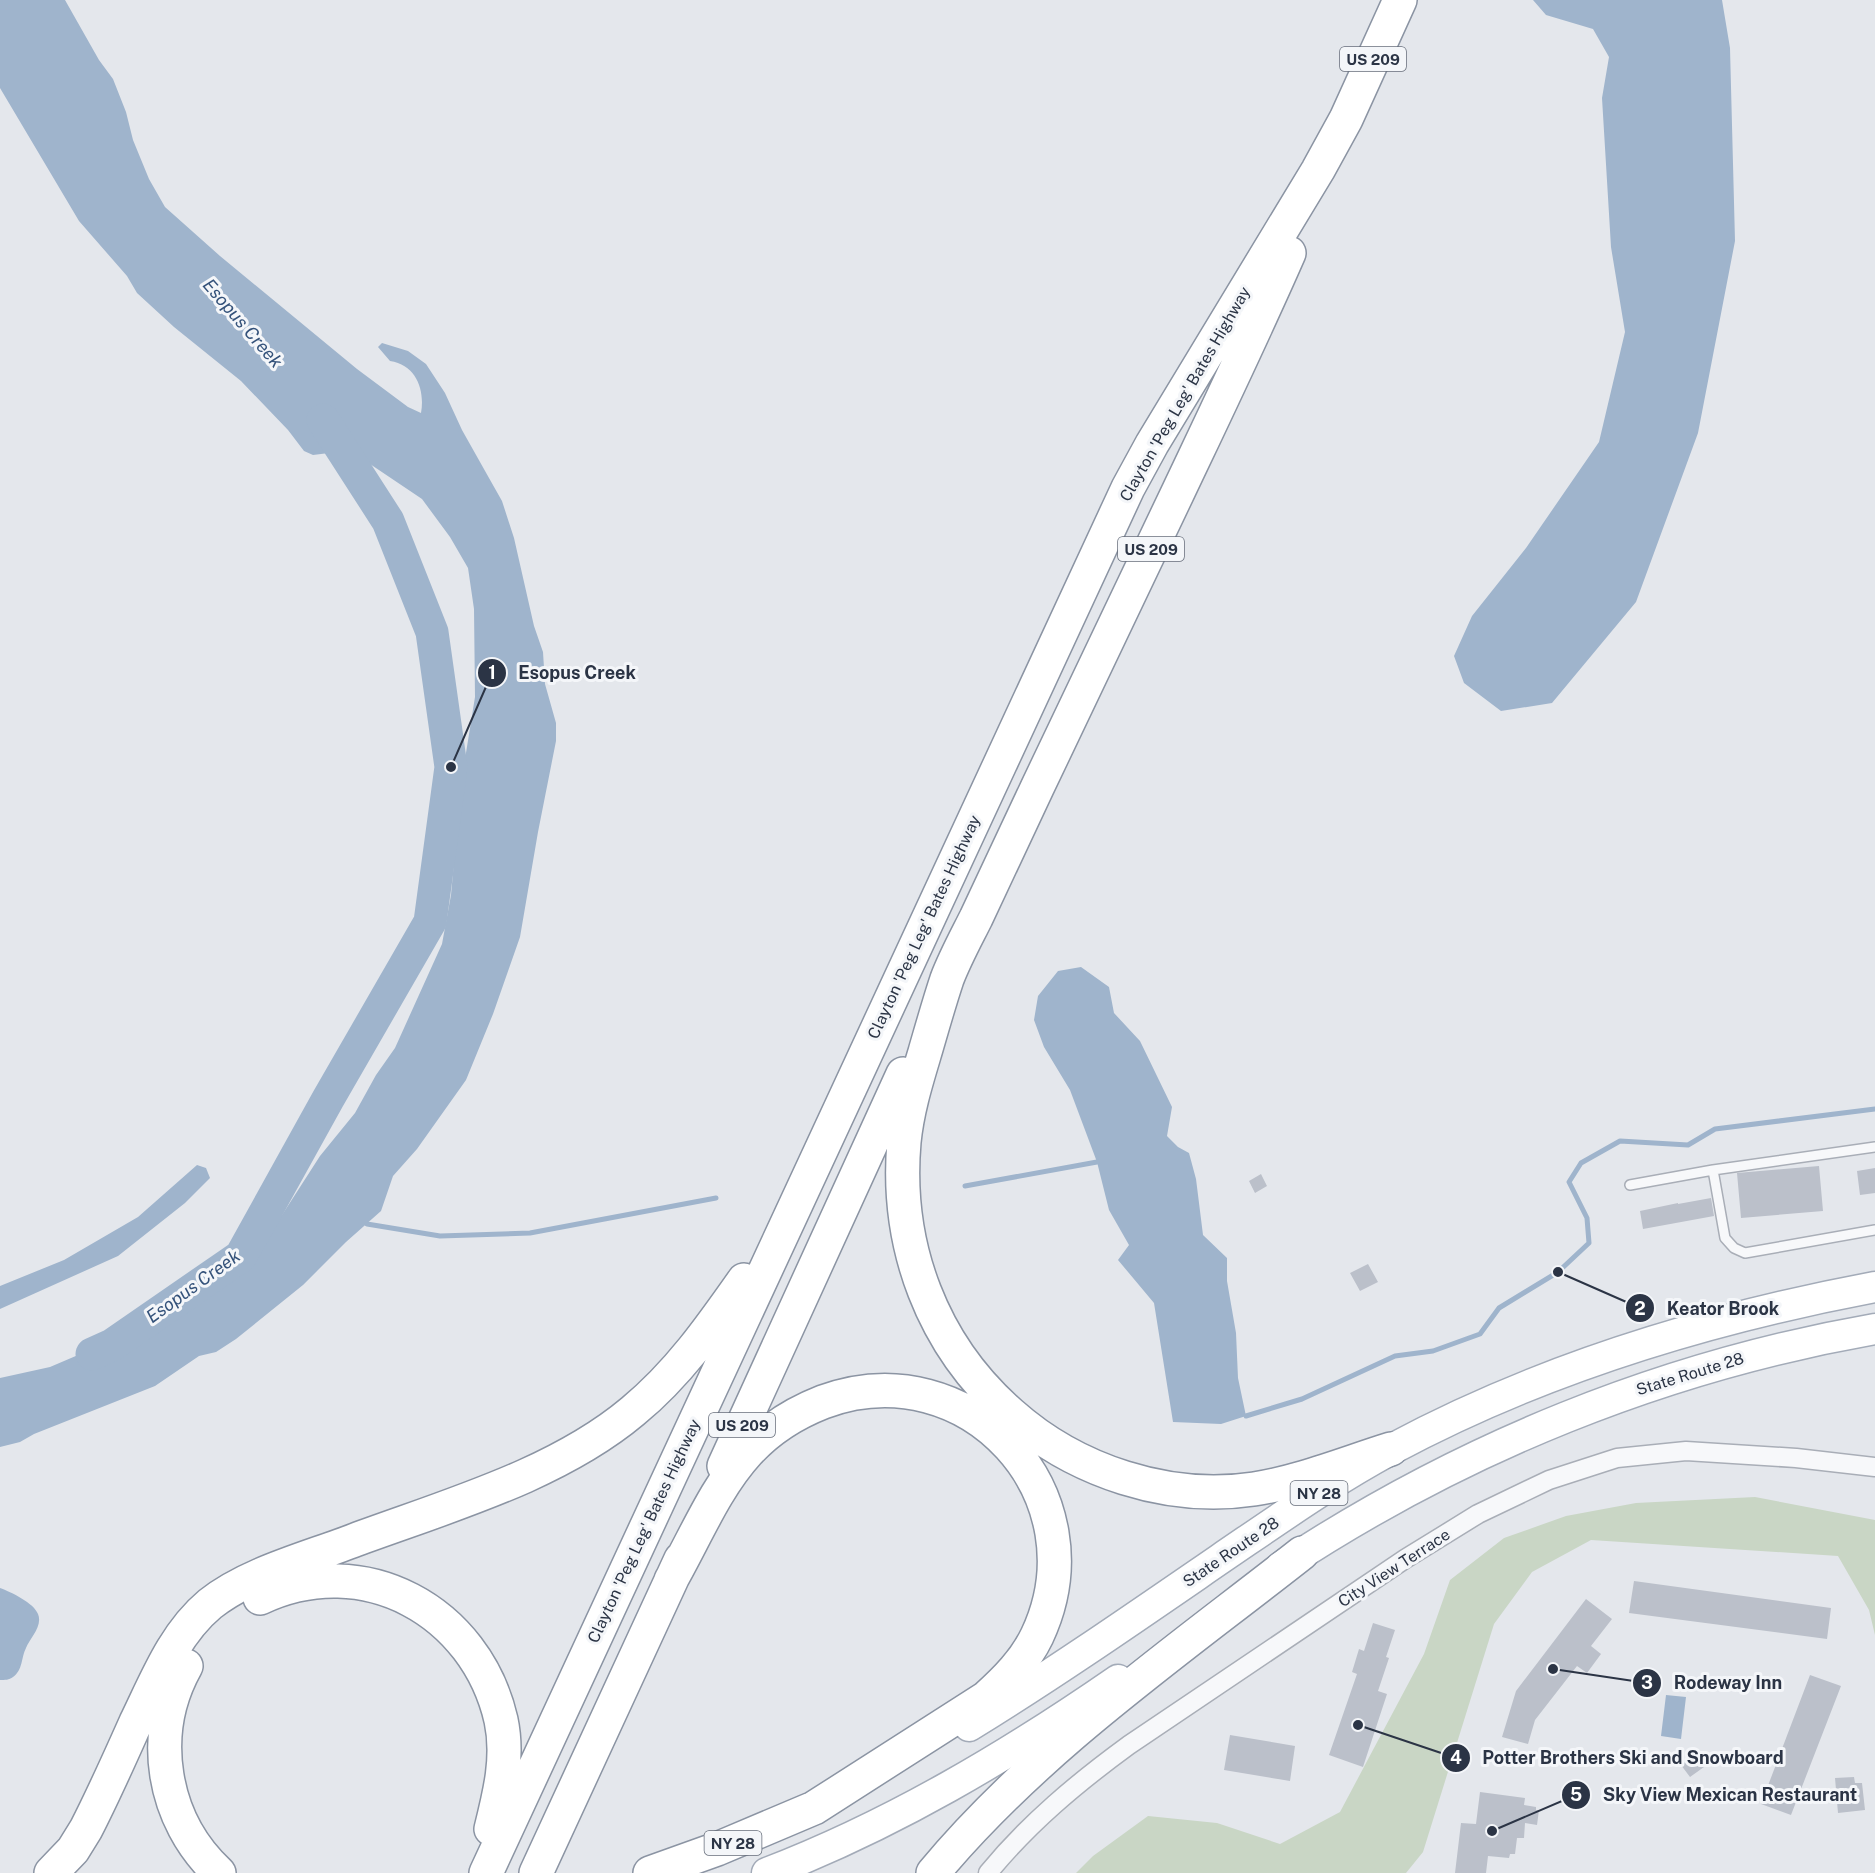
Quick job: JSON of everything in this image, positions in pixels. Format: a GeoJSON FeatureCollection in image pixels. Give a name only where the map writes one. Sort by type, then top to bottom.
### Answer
{"type":"FeatureCollection","features":[{"type":"Feature","properties":{"kind":"highway","name":"Clayton 'Peg Leg' Bates Highway"},"geometry":{"type":"LineString","coordinates":[[486,1873],[1128,488],[1288,221],[1346,119],[1400,0]]}},
{"type":"Feature","properties":{"kind":"highway","name":"US 209"},"geometry":{"type":"LineString","coordinates":[[536,1873],[948,976],[1235,372],[1346,119]]}},
{"type":"Feature","properties":{"kind":"highway"},"geometry":{"type":"LineString","coordinates":[[948,976],[908,1115],[903,1165],[905,1218],[916,1271],[925,1296],[950,1343],[981,1385],[1021,1424],[1063,1451],[1112,1474],[1165,1488],[1195,1491],[1252,1490],[1282,1484],[1391,1449]]}},
{"type":"Feature","properties":{"kind":"highway"},"geometry":{"type":"LineString","coordinates":[[51,1873],[73,1850],[86,1829],[173,1647],[191,1623],[211,1604],[258,1577],[532,1472],[573,1453],[602,1434],[633,1411],[686,1359],[711,1328],[794,1207]]}},
{"type":"Feature","properties":{"kind":"highway"},"geometry":{"type":"LineString","coordinates":[[671,1580],[716,1499],[748,1452],[767,1434],[789,1419],[839,1396],[892,1389],[918,1392],[944,1400],[966,1410],[987,1425],[1006,1442],[1026,1468],[1045,1507],[1054,1560],[1052,1586],[1046,1612],[1037,1636],[1024,1658],[986,1698],[814,1808]]}},
{"type":"Feature","properties":{"kind":"highway"},"geometry":{"type":"LineString","coordinates":[[933,1873],[991,1808],[1070,1736],[1302,1553]]}},
{"type":"Feature","properties":{"kind":"highway"},"geometry":{"type":"LineString","coordinates":[[219,1873],[196,1848],[171,1796],[165,1769],[164,1740],[168,1710],[177,1684],[192,1657],[207,1637],[224,1620],[244,1606],[289,1587],[342,1582],[365,1584],[390,1590],[415,1600],[456,1632],[472,1651],[485,1673],[495,1696],[501,1722],[504,1755],[498,1799],[480,1873]]}},
{"type":"Feature","properties":{"kind":"highway","name":"State Route 28"},"geometry":{"type":"LineString","coordinates":[[650,1873],[717,1849],[814,1808]]}},
{"type":"Feature","properties":{"kind":"main road","name":"State Route 28"},"geometry":{"type":"LineString","coordinates":[[814,1808],[959,1732],[1023,1693],[1269,1526],[1391,1449],[1485,1404],[1581,1366],[1653,1341],[1771,1309],[1875,1287]]}},
{"type":"Feature","properties":{"kind":"main road","name":"State Route 28"},"geometry":{"type":"LineString","coordinates":[[767,1873],[888,1819],[991,1763],[1095,1696],[1302,1553],[1406,1492],[1473,1457],[1597,1404],[1655,1383],[1780,1347],[1875,1329]]}},
{"type":"Feature","properties":{"kind":"street","name":"City View Terrace"},"geometry":{"type":"LineString","coordinates":[[988,1873],[1009,1847],[1036,1820],[1096,1769],[1129,1745],[1404,1559],[1478,1514],[1549,1480],[1617,1458],[1686,1451],[1796,1458],[1875,1467]]}},
{"type":"Feature","properties":{"kind":"lane"},"geometry":{"type":"LineString","coordinates":[[1630,1185],[1713,1170],[1875,1147]]}},
{"type":"Feature","properties":{"kind":"lane"},"geometry":{"type":"LineString","coordinates":[[1713,1170],[1725,1238],[1734,1248],[1745,1253],[1875,1230]]}},
{"type":"Feature","properties":{"kind":"green space"},"geometry":{"type":"Polygon","coordinates":[[[1755,1497],[1875,1520],[1875,1635],[1869,1610],[1838,1556],[1591,1540],[1532,1572],[1494,1624],[1423,1852],[1406,1873],[1076,1873],[1093,1856],[1148,1816],[1217,1823],[1280,1844],[1340,1812],[1424,1654],[1450,1580],[1504,1538],[1566,1516],[1636,1503],[1755,1497]]]}},
{"type":"Feature","properties":{"kind":"water"},"geometry":{"type":"Polygon","coordinates":[[[0,0],[65,0],[99,60],[113,79],[126,112],[133,140],[149,179],[165,207],[220,256],[357,369],[408,407],[421,413],[422,396],[413,373],[399,363],[390,361],[378,347],[382,343],[408,351],[426,364],[445,393],[462,430],[502,501],[514,538],[534,626],[543,652],[545,684],[556,723],[556,741],[520,937],[493,1014],[466,1080],[417,1149],[393,1176],[381,1211],[303,1285],[236,1339],[216,1352],[199,1356],[155,1386],[34,1434],[20,1442],[0,1447],[0,1378],[50,1367],[125,1335],[189,1299],[282,1215],[320,1156],[355,1113],[376,1075],[395,1048],[442,944],[451,895],[461,784],[475,697],[474,609],[468,568],[450,537],[422,499],[367,462],[329,453],[313,455],[304,451],[288,430],[241,381],[174,327],[137,293],[127,276],[79,221],[0,88],[0,0]]]}},
{"type":"Feature","properties":{"kind":"water"},"geometry":{"type":"Polygon","coordinates":[[[1533,0],[1722,0],[1730,48],[1735,241],[1698,433],[1636,602],[1552,703],[1501,711],[1464,683],[1454,656],[1472,616],[1526,548],[1599,442],[1625,332],[1611,247],[1602,98],[1609,57],[1593,29],[1546,15],[1533,0]]]}},
{"type":"Feature","properties":{"kind":"water"},"geometry":{"type":"Polygon","coordinates":[[[1081,967],[1109,987],[1114,1013],[1140,1041],[1172,1107],[1167,1136],[1178,1147],[1189,1153],[1196,1179],[1203,1235],[1227,1258],[1227,1281],[1236,1333],[1238,1378],[1246,1416],[1221,1424],[1173,1422],[1154,1303],[1118,1260],[1129,1245],[1109,1210],[1097,1162],[1070,1090],[1044,1047],[1034,1020],[1038,996],[1058,971],[1081,967]]]}},
{"type":"Feature","properties":{"kind":"water"},"geometry":{"type":"Polygon","coordinates":[[[197,1165],[206,1168],[210,1178],[185,1203],[118,1256],[0,1309],[0,1286],[64,1260],[138,1217],[197,1165]]]}},
{"type":"Feature","properties":{"kind":"water"},"geometry":{"type":"Polygon","coordinates":[[[0,1588],[27,1602],[36,1610],[39,1618],[19,1671],[11,1678],[4,1680],[0,1680],[0,1588]]]}},
{"type":"Feature","properties":{"kind":"water"},"geometry":{"type":"Polygon","coordinates":[[[1666,1695],[1686,1697],[1681,1739],[1661,1736],[1666,1695]]]}},
{"type":"Feature","properties":{"kind":"building"},"geometry":{"type":"Polygon","coordinates":[[[1819,1166],[1823,1211],[1741,1218],[1737,1173],[1819,1166]]]}},
{"type":"Feature","properties":{"kind":"building"},"geometry":{"type":"Polygon","coordinates":[[[1875,1168],[1875,1193],[1860,1195],[1857,1171],[1875,1168]]]}},
{"type":"Feature","properties":{"kind":"building"},"geometry":{"type":"Polygon","coordinates":[[[1261,1174],[1267,1186],[1255,1193],[1249,1181],[1261,1174]]]}},
{"type":"Feature","properties":{"kind":"building"},"geometry":{"type":"Polygon","coordinates":[[[1711,1198],[1714,1216],[1643,1229],[1640,1211],[1711,1198]]]}},
{"type":"Feature","properties":{"kind":"building"},"geometry":{"type":"Polygon","coordinates":[[[1368,1264],[1378,1282],[1360,1291],[1350,1273],[1368,1264]]]}},
{"type":"Feature","properties":{"kind":"building"},"geometry":{"type":"Polygon","coordinates":[[[1634,1581],[1831,1608],[1827,1639],[1629,1613],[1634,1581]]]}},
{"type":"Feature","properties":{"kind":"building"},"geometry":{"type":"Polygon","coordinates":[[[1586,1599],[1612,1619],[1591,1646],[1601,1654],[1587,1673],[1577,1666],[1535,1720],[1528,1744],[1502,1737],[1516,1691],[1586,1599]]]}},
{"type":"Feature","properties":{"kind":"building"},"geometry":{"type":"Polygon","coordinates":[[[1373,1623],[1395,1630],[1378,1691],[1387,1694],[1363,1767],[1329,1755],[1357,1674],[1352,1672],[1359,1649],[1364,1651],[1373,1623]]]}},
{"type":"Feature","properties":{"kind":"building"},"geometry":{"type":"Polygon","coordinates":[[[1810,1675],[1841,1686],[1791,1815],[1761,1804],[1810,1675]]]}},
{"type":"Feature","properties":{"kind":"building"},"geometry":{"type":"Polygon","coordinates":[[[1230,1735],[1295,1746],[1290,1781],[1224,1770],[1230,1735]]]}},
{"type":"Feature","properties":{"kind":"building"},"geometry":{"type":"Polygon","coordinates":[[[1695,1755],[1704,1767],[1690,1777],[1681,1765],[1695,1755]]]}},
{"type":"Feature","properties":{"kind":"building"},"geometry":{"type":"Polygon","coordinates":[[[1854,1777],[1855,1783],[1862,1783],[1865,1810],[1838,1813],[1835,1778],[1854,1777]]]}},
{"type":"Feature","properties":{"kind":"building"},"geometry":{"type":"Polygon","coordinates":[[[1480,1792],[1525,1798],[1524,1805],[1536,1807],[1536,1810],[1539,1810],[1537,1825],[1525,1823],[1524,1838],[1517,1838],[1515,1854],[1510,1854],[1509,1858],[1488,1856],[1486,1873],[1455,1873],[1461,1823],[1476,1824],[1480,1792]]]}},
{"type":"Feature","properties":{"kind":"waterway","name":"Esopus Creek"},"geometry":{"type":"LineString","coordinates":[[92,1354],[112,1345],[241,1256],[430,922],[451,767],[432,632],[388,521],[323,420]]}},
{"type":"Feature","properties":{"kind":"waterway"},"geometry":{"type":"LineString","coordinates":[[1246,1416],[1302,1399],[1395,1356],[1433,1351],[1480,1334],[1499,1308],[1558,1272],[1589,1243],[1587,1218],[1569,1182],[1581,1163],[1620,1141],[1688,1145],[1715,1129],[1875,1109]]}},
{"type":"Feature","properties":{"kind":"waterway"},"geometry":{"type":"LineString","coordinates":[[965,1186],[1097,1162]]}},
{"type":"Feature","properties":{"kind":"waterway"},"geometry":{"type":"LineString","coordinates":[[367,1224],[440,1236],[530,1233],[716,1198]]}},
{"type":"Feature","properties":{"kind":"place","name":"Esopus Creek"},"geometry":{"type":"Point","coordinates":[451,767]}},
{"type":"Feature","properties":{"kind":"place","name":"Keator Brook"},"geometry":{"type":"Point","coordinates":[1558,1272]}},
{"type":"Feature","properties":{"kind":"place","name":"Rodeway Inn"},"geometry":{"type":"Point","coordinates":[1553,1669]}},
{"type":"Feature","properties":{"kind":"place","name":"Potter Brothers Ski and Snowboard"},"geometry":{"type":"Point","coordinates":[1358,1725]}},
{"type":"Feature","properties":{"kind":"place","name":"Sky View Mexican Restaurant"},"geometry":{"type":"Point","coordinates":[1492,1831]}}]}
